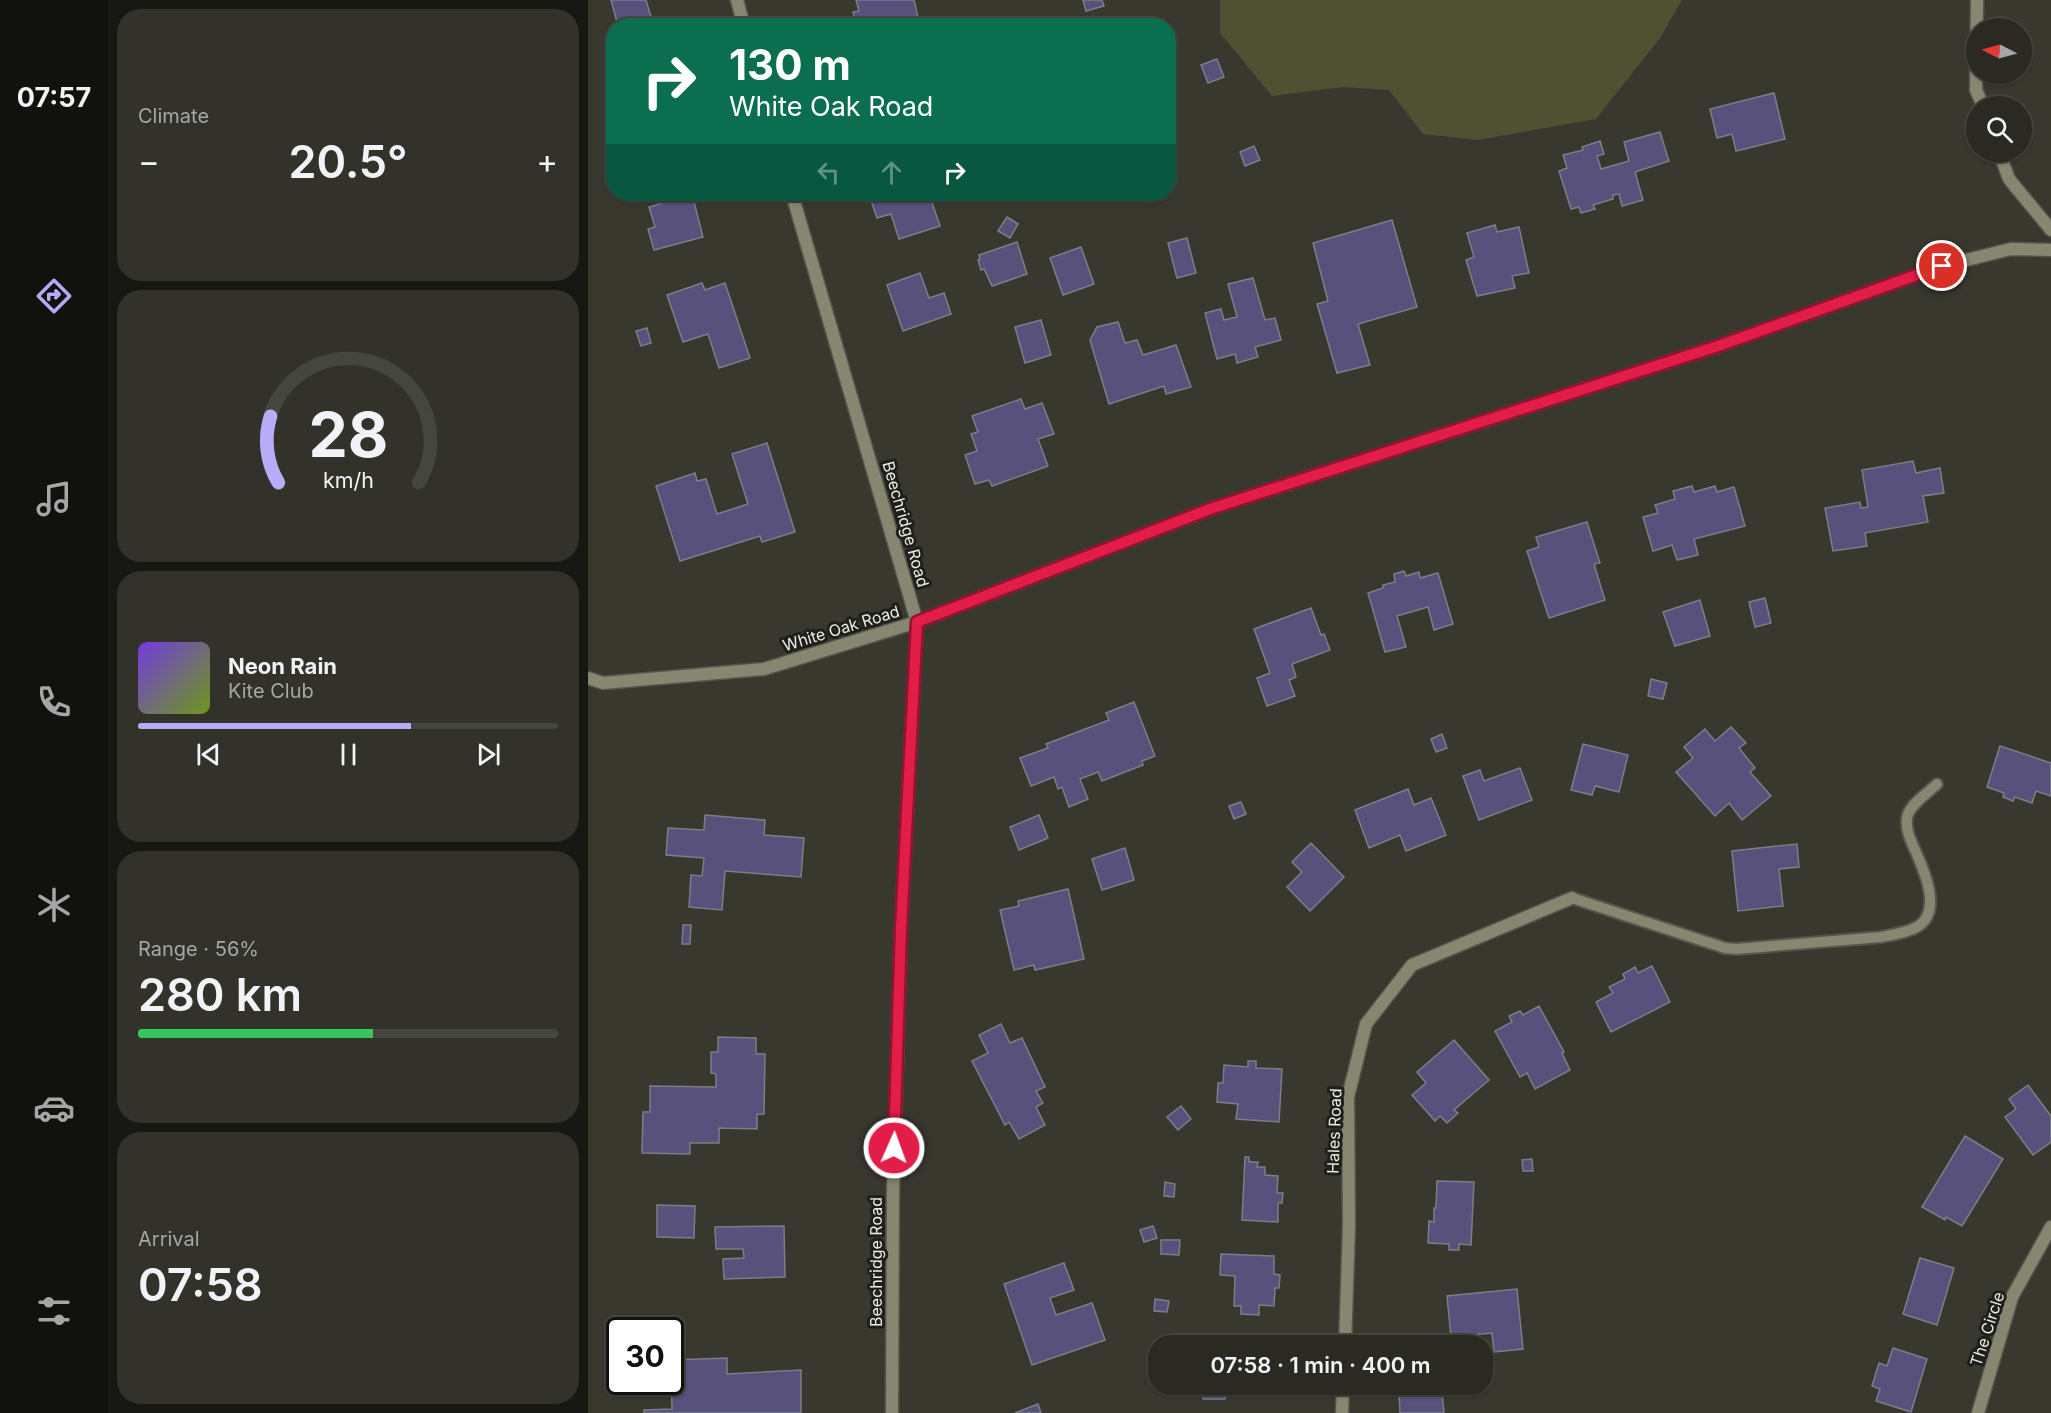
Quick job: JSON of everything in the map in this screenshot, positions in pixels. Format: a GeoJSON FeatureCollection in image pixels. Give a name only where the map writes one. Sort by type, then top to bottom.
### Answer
{"type":"FeatureCollection","features":[{"type":"Feature","properties":{"kind":"street"},"geometry":{"type":"LineString","coordinates":[[737,0],[742,18]]}},
{"type":"Feature","properties":{"kind":"street"},"geometry":{"type":"LineString","coordinates":[[1977,0],[1977,90],[1979,96]]}},
{"type":"Feature","properties":{"kind":"street"},"geometry":{"type":"LineString","coordinates":[[2003,162],[2010,179],[2051,230]]}},
{"type":"Feature","properties":{"kind":"street","name":"Beechridge Road"},"geometry":{"type":"LineString","coordinates":[[794,201],[917,622],[901,928],[893,1192],[892,1413]]}},
{"type":"Feature","properties":{"kind":"street","name":"White Oak Road"},"geometry":{"type":"LineString","coordinates":[[588,678],[603,683],[764,669],[917,622],[1210,509],[1718,346],[1942,266],[2011,249],[2051,250]]}},
{"type":"Feature","properties":{"kind":"street","name":"Hales Road"},"geometry":{"type":"LineString","coordinates":[[1345,1335],[1349,1226],[1348,1097],[1366,1024],[1412,965],[1572,898]]}},
{"type":"Feature","properties":{"kind":"street","name":"The Circle"},"geometry":{"type":"LineString","coordinates":[[1978,1413],[2012,1297],[2051,1227]]}},
{"type":"Feature","properties":{"kind":"street"},"geometry":{"type":"LineString","coordinates":[[1342,1413],[1343,1395]]}},
{"type":"Feature","properties":{"kind":"lane"},"geometry":{"type":"LineString","coordinates":[[1572,898],[1736,950],[1881,937],[1904,932],[1919,927],[1928,915],[1930,899],[1920,860],[1906,826],[1908,814],[1914,805],[1937,784]]}},
{"type":"Feature","properties":{"kind":"shaded area"},"geometry":{"type":"Polygon","coordinates":[[[1220,0],[1682,0],[1660,38],[1596,119],[1478,140],[1423,134],[1389,90],[1343,87],[1272,96],[1220,33],[1220,0]]]}},
{"type":"Feature","properties":{"kind":"building"},"geometry":{"type":"Polygon","coordinates":[[[611,0],[646,0],[651,18],[616,18],[611,0]]]}},
{"type":"Feature","properties":{"kind":"building"},"geometry":{"type":"Polygon","coordinates":[[[856,0],[914,0],[918,18],[854,18],[853,12],[859,11],[856,0]]]}},
{"type":"Feature","properties":{"kind":"building"},"geometry":{"type":"Polygon","coordinates":[[[1083,0],[1102,0],[1104,6],[1086,11],[1083,0]]]}},
{"type":"Feature","properties":{"kind":"building"},"geometry":{"type":"Polygon","coordinates":[[[1217,59],[1224,77],[1208,83],[1201,65],[1217,59]]]}},
{"type":"Feature","properties":{"kind":"building"},"geometry":{"type":"Polygon","coordinates":[[[1774,93],[1785,139],[1736,151],[1732,134],[1717,138],[1710,109],[1774,93]]]}},
{"type":"Feature","properties":{"kind":"building"},"geometry":{"type":"Polygon","coordinates":[[[1660,132],[1669,161],[1635,172],[1643,200],[1622,206],[1619,194],[1613,195],[1613,199],[1593,205],[1595,209],[1581,213],[1579,207],[1571,209],[1559,171],[1567,168],[1563,155],[1583,150],[1582,147],[1600,141],[1604,154],[1597,156],[1601,169],[1629,161],[1624,142],[1660,132]]]}},
{"type":"Feature","properties":{"kind":"building"},"geometry":{"type":"Polygon","coordinates":[[[1254,146],[1260,160],[1245,166],[1240,152],[1254,146]]]}},
{"type":"Feature","properties":{"kind":"building"},"geometry":{"type":"Polygon","coordinates":[[[659,201],[694,201],[703,237],[654,250],[648,229],[655,227],[649,207],[660,204],[659,201]]]}},
{"type":"Feature","properties":{"kind":"building"},"geometry":{"type":"Polygon","coordinates":[[[871,201],[931,201],[940,226],[899,239],[891,214],[877,218],[871,201]]]}},
{"type":"Feature","properties":{"kind":"building"},"geometry":{"type":"Polygon","coordinates":[[[1007,217],[1018,224],[1010,238],[998,231],[1007,217]]]}},
{"type":"Feature","properties":{"kind":"building"},"geometry":{"type":"Polygon","coordinates":[[[1392,220],[1417,307],[1358,324],[1370,365],[1337,373],[1317,304],[1328,301],[1313,243],[1392,220]]]}},
{"type":"Feature","properties":{"kind":"building"},"geometry":{"type":"Polygon","coordinates":[[[1495,225],[1497,232],[1519,227],[1529,273],[1512,276],[1515,288],[1477,296],[1466,260],[1474,257],[1467,233],[1495,225]]]}},
{"type":"Feature","properties":{"kind":"building"},"geometry":{"type":"Polygon","coordinates":[[[1187,238],[1196,273],[1177,278],[1168,243],[1187,238]]]}},
{"type":"Feature","properties":{"kind":"building"},"geometry":{"type":"Polygon","coordinates":[[[1017,242],[1027,274],[992,286],[984,269],[981,270],[979,255],[1017,242]]]}},
{"type":"Feature","properties":{"kind":"building"},"geometry":{"type":"Polygon","coordinates":[[[1081,247],[1094,284],[1063,295],[1050,258],[1081,247]]]}},
{"type":"Feature","properties":{"kind":"building"},"geometry":{"type":"Polygon","coordinates":[[[920,273],[929,298],[944,293],[951,314],[903,331],[887,285],[920,273]]]}},
{"type":"Feature","properties":{"kind":"building"},"geometry":{"type":"Polygon","coordinates":[[[1253,278],[1265,320],[1275,318],[1281,340],[1255,347],[1258,357],[1237,363],[1235,354],[1217,359],[1205,313],[1221,309],[1224,320],[1237,317],[1228,284],[1253,278]]]}},
{"type":"Feature","properties":{"kind":"building"},"geometry":{"type":"Polygon","coordinates":[[[702,283],[705,290],[725,283],[750,358],[719,368],[708,334],[683,342],[667,295],[702,283]]]}},
{"type":"Feature","properties":{"kind":"building"},"geometry":{"type":"Polygon","coordinates":[[[1041,320],[1051,355],[1025,363],[1015,327],[1041,320]]]}},
{"type":"Feature","properties":{"kind":"building"},"geometry":{"type":"Polygon","coordinates":[[[1118,322],[1125,343],[1137,340],[1143,355],[1176,345],[1191,387],[1166,394],[1164,386],[1109,404],[1090,340],[1097,327],[1118,322]]]}},
{"type":"Feature","properties":{"kind":"building"},"geometry":{"type":"Polygon","coordinates":[[[647,328],[651,343],[641,346],[636,331],[647,328]]]}},
{"type":"Feature","properties":{"kind":"building"},"geometry":{"type":"Polygon","coordinates":[[[1021,399],[1025,409],[1042,403],[1054,434],[1038,439],[1048,466],[992,486],[989,480],[975,484],[965,455],[977,451],[971,434],[978,432],[972,416],[1021,399]]]}},
{"type":"Feature","properties":{"kind":"building"},"geometry":{"type":"Polygon","coordinates":[[[767,443],[795,532],[762,542],[760,536],[680,561],[656,486],[695,473],[697,481],[706,479],[717,514],[748,504],[732,454],[767,443]]]}},
{"type":"Feature","properties":{"kind":"building"},"geometry":{"type":"Polygon","coordinates":[[[1913,461],[1916,473],[1940,468],[1944,493],[1923,496],[1928,522],[1865,533],[1867,546],[1833,551],[1825,508],[1860,502],[1861,508],[1868,507],[1862,470],[1913,461]]]}},
{"type":"Feature","properties":{"kind":"building"},"geometry":{"type":"Polygon","coordinates":[[[1692,486],[1694,492],[1715,486],[1717,492],[1734,487],[1745,526],[1694,539],[1698,555],[1677,560],[1672,545],[1653,551],[1643,517],[1658,513],[1655,505],[1675,499],[1673,491],[1692,486]]]}},
{"type":"Feature","properties":{"kind":"building"},"geometry":{"type":"Polygon","coordinates":[[[1587,522],[1600,563],[1594,564],[1605,600],[1549,618],[1527,551],[1539,547],[1536,537],[1587,522]]]}},
{"type":"Feature","properties":{"kind":"building"},"geometry":{"type":"Polygon","coordinates":[[[1404,571],[1406,576],[1419,572],[1420,578],[1438,573],[1453,624],[1434,630],[1428,607],[1397,616],[1406,647],[1385,652],[1368,593],[1395,582],[1394,574],[1404,571]]]}},
{"type":"Feature","properties":{"kind":"building"},"geometry":{"type":"Polygon","coordinates":[[[1765,598],[1771,623],[1755,627],[1749,602],[1765,598]]]}},
{"type":"Feature","properties":{"kind":"building"},"geometry":{"type":"Polygon","coordinates":[[[1700,600],[1710,636],[1675,646],[1663,612],[1700,600]]]}},
{"type":"Feature","properties":{"kind":"building"},"geometry":{"type":"Polygon","coordinates":[[[1311,608],[1321,635],[1324,634],[1330,650],[1292,664],[1296,677],[1289,680],[1295,696],[1267,706],[1257,678],[1270,673],[1254,629],[1311,608]]]}},
{"type":"Feature","properties":{"kind":"building"},"geometry":{"type":"Polygon","coordinates":[[[1651,679],[1667,683],[1663,699],[1648,696],[1651,679]]]}},
{"type":"Feature","properties":{"kind":"building"},"geometry":{"type":"Polygon","coordinates":[[[1134,702],[1155,756],[1142,761],[1143,765],[1102,781],[1098,772],[1080,779],[1088,799],[1069,807],[1062,787],[1058,789],[1054,777],[1031,786],[1020,758],[1048,748],[1046,744],[1109,720],[1106,713],[1134,702]]]}},
{"type":"Feature","properties":{"kind":"building"},"geometry":{"type":"Polygon","coordinates":[[[1731,727],[1746,743],[1739,748],[1755,768],[1750,772],[1771,796],[1742,820],[1729,803],[1715,816],[1676,772],[1693,758],[1684,747],[1705,729],[1715,741],[1731,727]]]}},
{"type":"Feature","properties":{"kind":"building"},"geometry":{"type":"Polygon","coordinates":[[[1442,734],[1447,748],[1436,752],[1431,739],[1442,734]]]}},
{"type":"Feature","properties":{"kind":"building"},"geometry":{"type":"Polygon","coordinates":[[[1583,744],[1628,755],[1619,792],[1595,786],[1592,795],[1571,790],[1583,744]]]}},
{"type":"Feature","properties":{"kind":"building"},"geometry":{"type":"Polygon","coordinates":[[[2000,746],[2051,763],[2051,796],[2036,791],[2032,803],[2015,797],[2013,801],[2003,797],[2004,793],[1987,787],[2000,746]]]}},
{"type":"Feature","properties":{"kind":"building"},"geometry":{"type":"Polygon","coordinates":[[[1520,768],[1532,800],[1479,820],[1463,776],[1480,770],[1484,781],[1520,768]]]}},
{"type":"Feature","properties":{"kind":"building"},"geometry":{"type":"Polygon","coordinates":[[[1408,789],[1414,805],[1431,798],[1446,835],[1406,851],[1400,835],[1369,848],[1355,810],[1408,789]]]}},
{"type":"Feature","properties":{"kind":"building"},"geometry":{"type":"Polygon","coordinates":[[[1241,802],[1246,814],[1234,819],[1229,806],[1241,802]]]}},
{"type":"Feature","properties":{"kind":"building"},"geometry":{"type":"Polygon","coordinates":[[[705,815],[765,820],[764,835],[804,838],[801,877],[725,871],[722,910],[689,907],[691,875],[702,876],[704,858],[666,855],[668,828],[704,830],[705,815]]]}},
{"type":"Feature","properties":{"kind":"building"},"geometry":{"type":"Polygon","coordinates":[[[1039,815],[1048,838],[1019,850],[1010,827],[1039,815]]]}},
{"type":"Feature","properties":{"kind":"building"},"geometry":{"type":"Polygon","coordinates":[[[1311,843],[1344,877],[1310,911],[1287,887],[1302,872],[1292,862],[1311,843]]]}},
{"type":"Feature","properties":{"kind":"building"},"geometry":{"type":"Polygon","coordinates":[[[1797,844],[1799,867],[1779,869],[1783,906],[1738,911],[1732,851],[1797,844]]]}},
{"type":"Feature","properties":{"kind":"building"},"geometry":{"type":"Polygon","coordinates":[[[1125,848],[1134,880],[1102,890],[1092,859],[1125,848]]]}},
{"type":"Feature","properties":{"kind":"building"},"geometry":{"type":"Polygon","coordinates":[[[1068,889],[1084,959],[1035,970],[1034,965],[1014,970],[1000,910],[1019,906],[1018,901],[1068,889]]]}},
{"type":"Feature","properties":{"kind":"building"},"geometry":{"type":"Polygon","coordinates":[[[683,925],[691,925],[690,944],[682,944],[683,925]]]}},
{"type":"Feature","properties":{"kind":"building"},"geometry":{"type":"Polygon","coordinates":[[[1652,966],[1670,1002],[1611,1032],[1596,1002],[1613,993],[1609,987],[1625,979],[1623,974],[1635,967],[1638,973],[1652,966]]]}},
{"type":"Feature","properties":{"kind":"building"},"geometry":{"type":"Polygon","coordinates":[[[1539,1006],[1564,1052],[1562,1053],[1570,1070],[1535,1089],[1527,1073],[1520,1077],[1495,1031],[1512,1022],[1509,1016],[1520,1011],[1523,1015],[1539,1006]]]}},
{"type":"Feature","properties":{"kind":"building"},"geometry":{"type":"Polygon","coordinates":[[[1001,1024],[1010,1043],[1022,1038],[1045,1087],[1036,1091],[1043,1103],[1036,1107],[1045,1125],[1019,1139],[1009,1122],[1005,1125],[972,1061],[988,1053],[979,1035],[1001,1024]]]}},
{"type":"Feature","properties":{"kind":"building"},"geometry":{"type":"Polygon","coordinates":[[[718,1037],[756,1038],[756,1054],[765,1054],[764,1114],[757,1114],[757,1129],[719,1128],[719,1143],[690,1143],[690,1154],[642,1153],[643,1112],[650,1112],[650,1086],[716,1087],[716,1074],[711,1073],[711,1052],[718,1052],[718,1037]]]}},
{"type":"Feature","properties":{"kind":"building"},"geometry":{"type":"Polygon","coordinates":[[[1454,1040],[1489,1080],[1454,1110],[1458,1113],[1447,1123],[1440,1116],[1435,1121],[1412,1095],[1426,1083],[1417,1072],[1454,1040]]]}},
{"type":"Feature","properties":{"kind":"building"},"geometry":{"type":"Polygon","coordinates":[[[1248,1061],[1256,1061],[1256,1068],[1282,1069],[1279,1122],[1236,1119],[1238,1104],[1217,1102],[1218,1083],[1223,1083],[1224,1065],[1248,1067],[1248,1061]]]}},
{"type":"Feature","properties":{"kind":"building"},"geometry":{"type":"Polygon","coordinates":[[[2028,1085],[2051,1116],[2051,1142],[2033,1155],[2005,1117],[2016,1109],[2009,1099],[2028,1085]]]}},
{"type":"Feature","properties":{"kind":"building"},"geometry":{"type":"Polygon","coordinates":[[[1181,1106],[1191,1119],[1178,1130],[1167,1117],[1181,1106]]]}},
{"type":"Feature","properties":{"kind":"building"},"geometry":{"type":"Polygon","coordinates":[[[1965,1136],[2003,1159],[1962,1226],[1946,1217],[1945,1220],[1922,1207],[1965,1136]]]}},
{"type":"Feature","properties":{"kind":"building"},"geometry":{"type":"Polygon","coordinates":[[[1245,1157],[1249,1157],[1249,1162],[1258,1162],[1257,1167],[1265,1167],[1265,1175],[1278,1176],[1277,1193],[1283,1193],[1282,1203],[1278,1203],[1278,1222],[1242,1220],[1245,1157]]]}},
{"type":"Feature","properties":{"kind":"building"},"geometry":{"type":"Polygon","coordinates":[[[1532,1159],[1533,1171],[1523,1171],[1522,1160],[1532,1159]]]}},
{"type":"Feature","properties":{"kind":"building"},"geometry":{"type":"Polygon","coordinates":[[[1437,1181],[1474,1182],[1471,1245],[1459,1244],[1459,1250],[1449,1250],[1449,1244],[1428,1243],[1429,1221],[1434,1222],[1437,1181]]]}},
{"type":"Feature","properties":{"kind":"building"},"geometry":{"type":"Polygon","coordinates":[[[1165,1182],[1175,1184],[1174,1197],[1164,1196],[1165,1182]]]}},
{"type":"Feature","properties":{"kind":"building"},"geometry":{"type":"Polygon","coordinates":[[[657,1205],[695,1206],[694,1238],[657,1237],[657,1205]]]}},
{"type":"Feature","properties":{"kind":"building"},"geometry":{"type":"Polygon","coordinates":[[[784,1226],[785,1277],[724,1279],[723,1259],[744,1258],[743,1249],[716,1249],[715,1227],[784,1226]]]}},
{"type":"Feature","properties":{"kind":"building"},"geometry":{"type":"Polygon","coordinates":[[[1153,1226],[1157,1238],[1144,1242],[1140,1230],[1153,1226]]]}},
{"type":"Feature","properties":{"kind":"building"},"geometry":{"type":"Polygon","coordinates":[[[1161,1240],[1180,1240],[1179,1255],[1161,1254],[1161,1240]]]}},
{"type":"Feature","properties":{"kind":"building"},"geometry":{"type":"Polygon","coordinates":[[[1221,1254],[1274,1256],[1274,1274],[1280,1275],[1279,1288],[1275,1288],[1274,1306],[1259,1305],[1259,1315],[1241,1314],[1241,1306],[1234,1306],[1235,1276],[1220,1275],[1221,1254]]]}},
{"type":"Feature","properties":{"kind":"building"},"geometry":{"type":"Polygon","coordinates":[[[1920,1258],[1954,1268],[1937,1325],[1903,1314],[1920,1258]]]}},
{"type":"Feature","properties":{"kind":"building"},"geometry":{"type":"Polygon","coordinates":[[[1064,1263],[1074,1290],[1050,1298],[1056,1315],[1092,1303],[1105,1340],[1032,1365],[1004,1284],[1064,1263]]]}},
{"type":"Feature","properties":{"kind":"building"},"geometry":{"type":"Polygon","coordinates":[[[1517,1289],[1523,1349],[1494,1352],[1492,1333],[1451,1335],[1447,1296],[1517,1289]]]}},
{"type":"Feature","properties":{"kind":"building"},"geometry":{"type":"Polygon","coordinates":[[[1155,1299],[1169,1301],[1167,1312],[1154,1311],[1155,1299]]]}},
{"type":"Feature","properties":{"kind":"building"},"geometry":{"type":"Polygon","coordinates":[[[1893,1348],[1927,1359],[1911,1412],[1876,1401],[1880,1389],[1872,1386],[1879,1363],[1887,1366],[1893,1348]]]}},
{"type":"Feature","properties":{"kind":"building"},"geometry":{"type":"Polygon","coordinates":[[[727,1358],[727,1374],[801,1370],[801,1413],[644,1413],[644,1410],[672,1409],[672,1395],[684,1395],[684,1360],[727,1358]]]}},
{"type":"Feature","properties":{"kind":"building"},"geometry":{"type":"Polygon","coordinates":[[[1203,1395],[1226,1395],[1225,1399],[1203,1399],[1203,1395]]]}},
{"type":"Feature","properties":{"kind":"building"},"geometry":{"type":"Polygon","coordinates":[[[1399,1395],[1442,1395],[1444,1413],[1400,1413],[1399,1395]]]}},
{"type":"Feature","properties":{"kind":"building"},"geometry":{"type":"Polygon","coordinates":[[[1038,1404],[1041,1413],[1015,1413],[1038,1404]]]}},
{"type":"Feature","properties":{"kind":"route"},"geometry":{"type":"LineString","coordinates":[[894,1148],[901,928],[917,622],[1210,509],[1718,346],[1942,266]]}}]}
